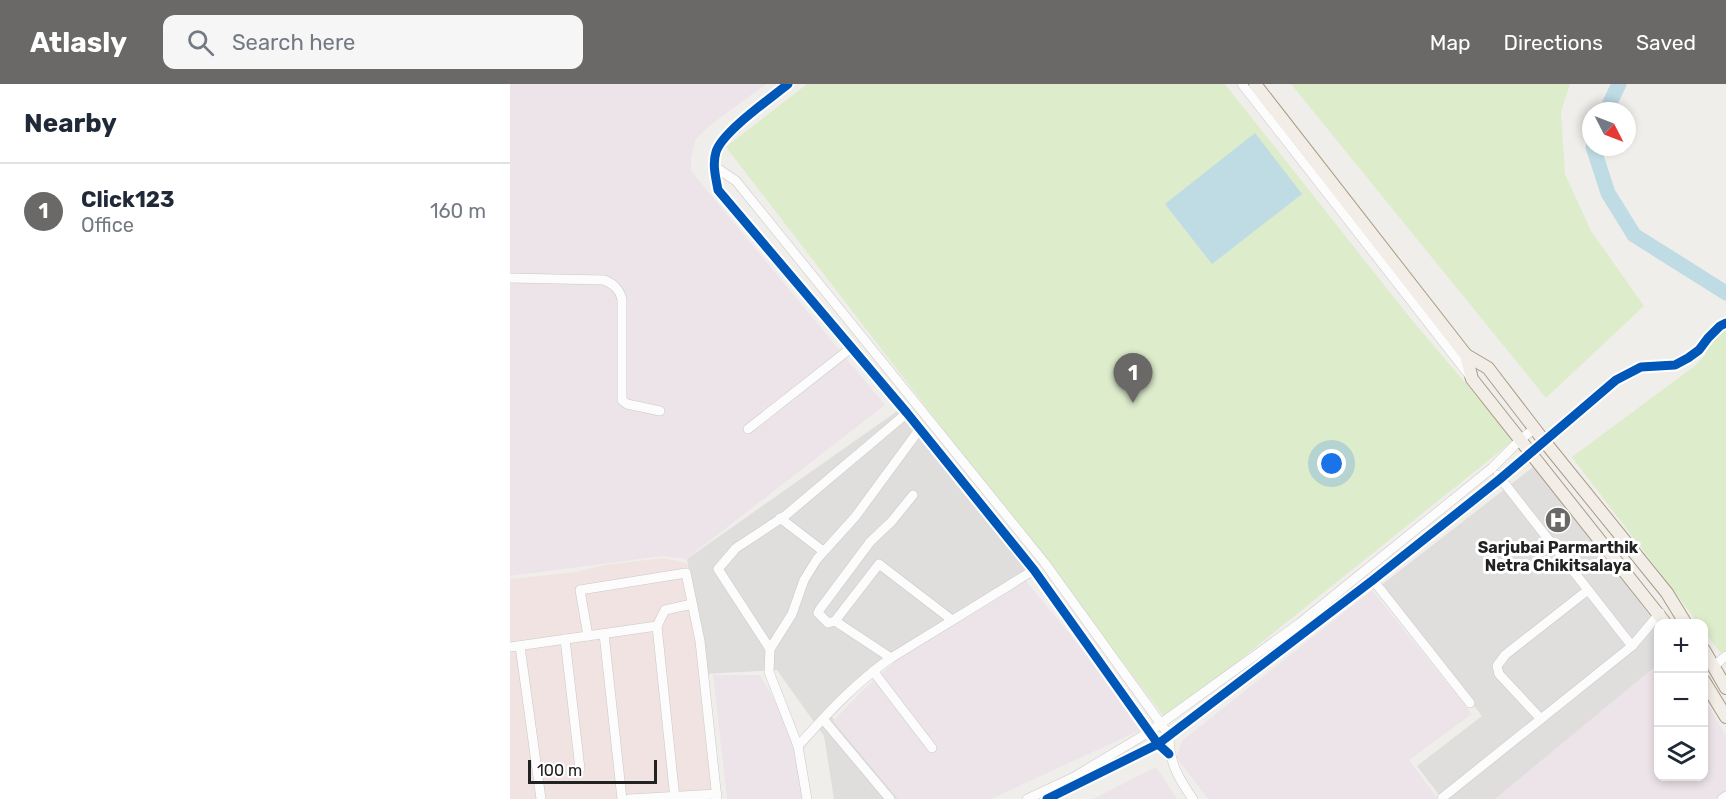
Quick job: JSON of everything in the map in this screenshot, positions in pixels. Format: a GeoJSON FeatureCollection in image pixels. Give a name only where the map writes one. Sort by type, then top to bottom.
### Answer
{"type":"FeatureCollection","features":[{"type":"Feature","properties":{"kind":"main road"},"geometry":{"type":"LineString","coordinates":[[1255,84],[1466,355],[1488,368],[1534,429],[1661,586],[1683,619]]}},
{"type":"Feature","properties":{"kind":"main road"},"geometry":{"type":"LineString","coordinates":[[1466,355],[1472,378],[1663,618]]}},
{"type":"Feature","properties":{"kind":"main road"},"geometry":{"type":"LineString","coordinates":[[1708,656],[1726,688]]}},
{"type":"Feature","properties":{"kind":"main road"},"geometry":{"type":"LineString","coordinates":[[1708,688],[1726,717]]}},
{"type":"Feature","properties":{"kind":"street"},"geometry":{"type":"LineString","coordinates":[[788,84],[719,144],[714,166],[718,190],[908,413],[1034,570],[1149,732],[1169,754],[1193,799]]}},
{"type":"Feature","properties":{"kind":"street"},"geometry":{"type":"LineString","coordinates":[[1242,84],[1472,378]]}},
{"type":"Feature","properties":{"kind":"street"},"geometry":{"type":"LineString","coordinates":[[714,166],[735,181],[1044,562],[1169,735],[1169,754]]}},
{"type":"Feature","properties":{"kind":"street"},"geometry":{"type":"LineString","coordinates":[[510,278],[604,280],[616,287],[622,299],[621,400],[627,404],[660,411]]}},
{"type":"Feature","properties":{"kind":"street"},"geometry":{"type":"LineString","coordinates":[[1047,799],[1158,744],[1373,580],[1500,479],[1616,380],[1641,367],[1675,364],[1688,358],[1699,350],[1720,326],[1726,323]]}},
{"type":"Feature","properties":{"kind":"street"},"geometry":{"type":"LineString","coordinates":[[748,429],[851,348]]}},
{"type":"Feature","properties":{"kind":"street"},"geometry":{"type":"LineString","coordinates":[[770,649],[718,569],[736,548],[780,518],[908,413]]}},
{"type":"Feature","properties":{"kind":"street"},"geometry":{"type":"LineString","coordinates":[[1027,799],[1074,777],[1149,732],[1300,623],[1492,468],[1534,429]]}},
{"type":"Feature","properties":{"kind":"street"},"geometry":{"type":"LineString","coordinates":[[807,799],[798,746],[769,672],[770,649],[792,614],[804,580],[824,551],[855,517],[920,430]]}},
{"type":"Feature","properties":{"kind":"street"},"geometry":{"type":"LineString","coordinates":[[1492,468],[1632,646]]}},
{"type":"Feature","properties":{"kind":"street"},"geometry":{"type":"LineString","coordinates":[[913,495],[892,521],[870,542],[818,613],[828,623],[835,621],[879,564],[952,620]]}},
{"type":"Feature","properties":{"kind":"street"},"geometry":{"type":"LineString","coordinates":[[780,518],[824,551]]}},
{"type":"Feature","properties":{"kind":"street"},"geometry":{"type":"LineString","coordinates":[[798,746],[842,698],[873,670],[1034,570]]}},
{"type":"Feature","properties":{"kind":"street"},"geometry":{"type":"LineString","coordinates":[[588,636],[580,590],[686,573],[700,641],[717,797],[629,799]]}},
{"type":"Feature","properties":{"kind":"street"},"geometry":{"type":"LineString","coordinates":[[1373,580],[1470,703]]}},
{"type":"Feature","properties":{"kind":"street"},"geometry":{"type":"LineString","coordinates":[[1540,719],[1499,674],[1497,666],[1506,655],[1587,590]]}},
{"type":"Feature","properties":{"kind":"street"},"geometry":{"type":"LineString","coordinates":[[675,798],[657,626],[665,610],[692,604]]}},
{"type":"Feature","properties":{"kind":"street"},"geometry":{"type":"LineString","coordinates":[[1442,798],[1632,646],[1663,618]]}},
{"type":"Feature","properties":{"kind":"street"},"geometry":{"type":"LineString","coordinates":[[835,621],[891,657]]}},
{"type":"Feature","properties":{"kind":"street"},"geometry":{"type":"LineString","coordinates":[[541,799],[515,646],[657,626]]}},
{"type":"Feature","properties":{"kind":"street"},"geometry":{"type":"LineString","coordinates":[[604,634],[622,799]]}},
{"type":"Feature","properties":{"kind":"street"},"geometry":{"type":"LineString","coordinates":[[565,639],[580,769]]}},
{"type":"Feature","properties":{"kind":"street"},"geometry":{"type":"LineString","coordinates":[[1714,666],[1726,656]]}},
{"type":"Feature","properties":{"kind":"street"},"geometry":{"type":"LineString","coordinates":[[873,670],[932,748]]}},
{"type":"Feature","properties":{"kind":"street"},"geometry":{"type":"LineString","coordinates":[[823,719],[890,799]]}},
{"type":"Feature","properties":{"kind":"street"},"geometry":{"type":"LineString","coordinates":[[1722,799],[1726,796]]}},
{"type":"Feature","properties":{"kind":"shaded area"},"geometry":{"type":"Polygon","coordinates":[[[510,84],[766,84],[708,127],[695,140],[691,171],[885,405],[686,559],[662,556],[510,576],[510,84]]]}},
{"type":"Feature","properties":{"kind":"shaded area"},"geometry":{"type":"Polygon","coordinates":[[[903,407],[1032,569],[870,673],[831,716],[899,799],[834,799],[824,736],[777,670],[704,674],[687,559],[903,407]]]}},
{"type":"Feature","properties":{"kind":"shaded area"},"geometry":{"type":"Polygon","coordinates":[[[1537,464],[1654,622],[1654,672],[1501,799],[1442,799],[1417,766],[1482,716],[1380,586],[1537,464]]]}},
{"type":"Feature","properties":{"kind":"shaded area"},"geometry":{"type":"Polygon","coordinates":[[[663,558],[687,563],[712,799],[510,799],[510,579],[575,572],[605,565],[663,558]]]}},
{"type":"Feature","properties":{"kind":"shaded area"},"geometry":{"type":"Polygon","coordinates":[[[1026,581],[1147,727],[991,799],[898,799],[833,721],[896,661],[1026,581]]]}},
{"type":"Feature","properties":{"kind":"shaded area"},"geometry":{"type":"Polygon","coordinates":[[[1372,590],[1472,714],[1409,760],[1438,799],[1208,799],[1176,757],[1183,740],[1372,590]]]}},
{"type":"Feature","properties":{"kind":"shaded area"},"geometry":{"type":"Polygon","coordinates":[[[1654,667],[1654,781],[1708,781],[1708,706],[1726,736],[1726,799],[1495,799],[1654,667]]]}},
{"type":"Feature","properties":{"kind":"shaded area"},"geometry":{"type":"Polygon","coordinates":[[[713,675],[760,675],[797,739],[806,799],[727,799],[713,675]]]}},
{"type":"Feature","properties":{"kind":"shaded area"},"geometry":{"type":"Polygon","coordinates":[[[1156,767],[1177,799],[1093,799],[1156,767]]]}},
{"type":"Feature","properties":{"kind":"green space"},"geometry":{"type":"Polygon","coordinates":[[[807,84],[1225,84],[1411,319],[1514,440],[1166,719],[726,147],[807,84]]]}},
{"type":"Feature","properties":{"kind":"green space"},"geometry":{"type":"Polygon","coordinates":[[[1291,84],[1570,84],[1561,112],[1565,174],[1591,231],[1644,306],[1546,398],[1291,84]]]}},
{"type":"Feature","properties":{"kind":"green space"},"geometry":{"type":"Polygon","coordinates":[[[1726,322],[1726,660],[1708,636],[1708,619],[1695,619],[1572,457],[1696,365],[1705,355],[1704,348],[1726,322]]]}},
{"type":"Feature","properties":{"kind":"water"},"geometry":{"type":"Polygon","coordinates":[[[1255,133],[1302,194],[1212,264],[1165,204],[1255,133]]]}},
{"type":"Feature","properties":{"kind":"waterway"},"geometry":{"type":"LineString","coordinates":[[1610,102],[1619,84]]}},
{"type":"Feature","properties":{"kind":"waterway"},"geometry":{"type":"LineString","coordinates":[[1596,156],[1608,193],[1634,235],[1726,293]]}},
{"type":"Feature","properties":{"kind":"cycle path"},"geometry":{"type":"LineString","coordinates":[[788,84],[737,126],[720,144],[714,162],[718,190],[907,413],[1034,570],[1158,744],[1169,754]]}},
{"type":"Feature","properties":{"kind":"cycle path"},"geometry":{"type":"LineString","coordinates":[[1047,799],[1158,744],[1373,580],[1500,479],[1616,380],[1641,367],[1675,365],[1699,350],[1708,338],[1726,323]]}},
{"type":"Feature","properties":{"kind":"place","name":"Click123"},"geometry":{"type":"Point","coordinates":[1133,403]}},
{"type":"Feature","properties":{"kind":"place","name":"Sarjubai Parmarthik Netra Chikitsalaya"},"geometry":{"type":"Point","coordinates":[1558,520]}}]}
